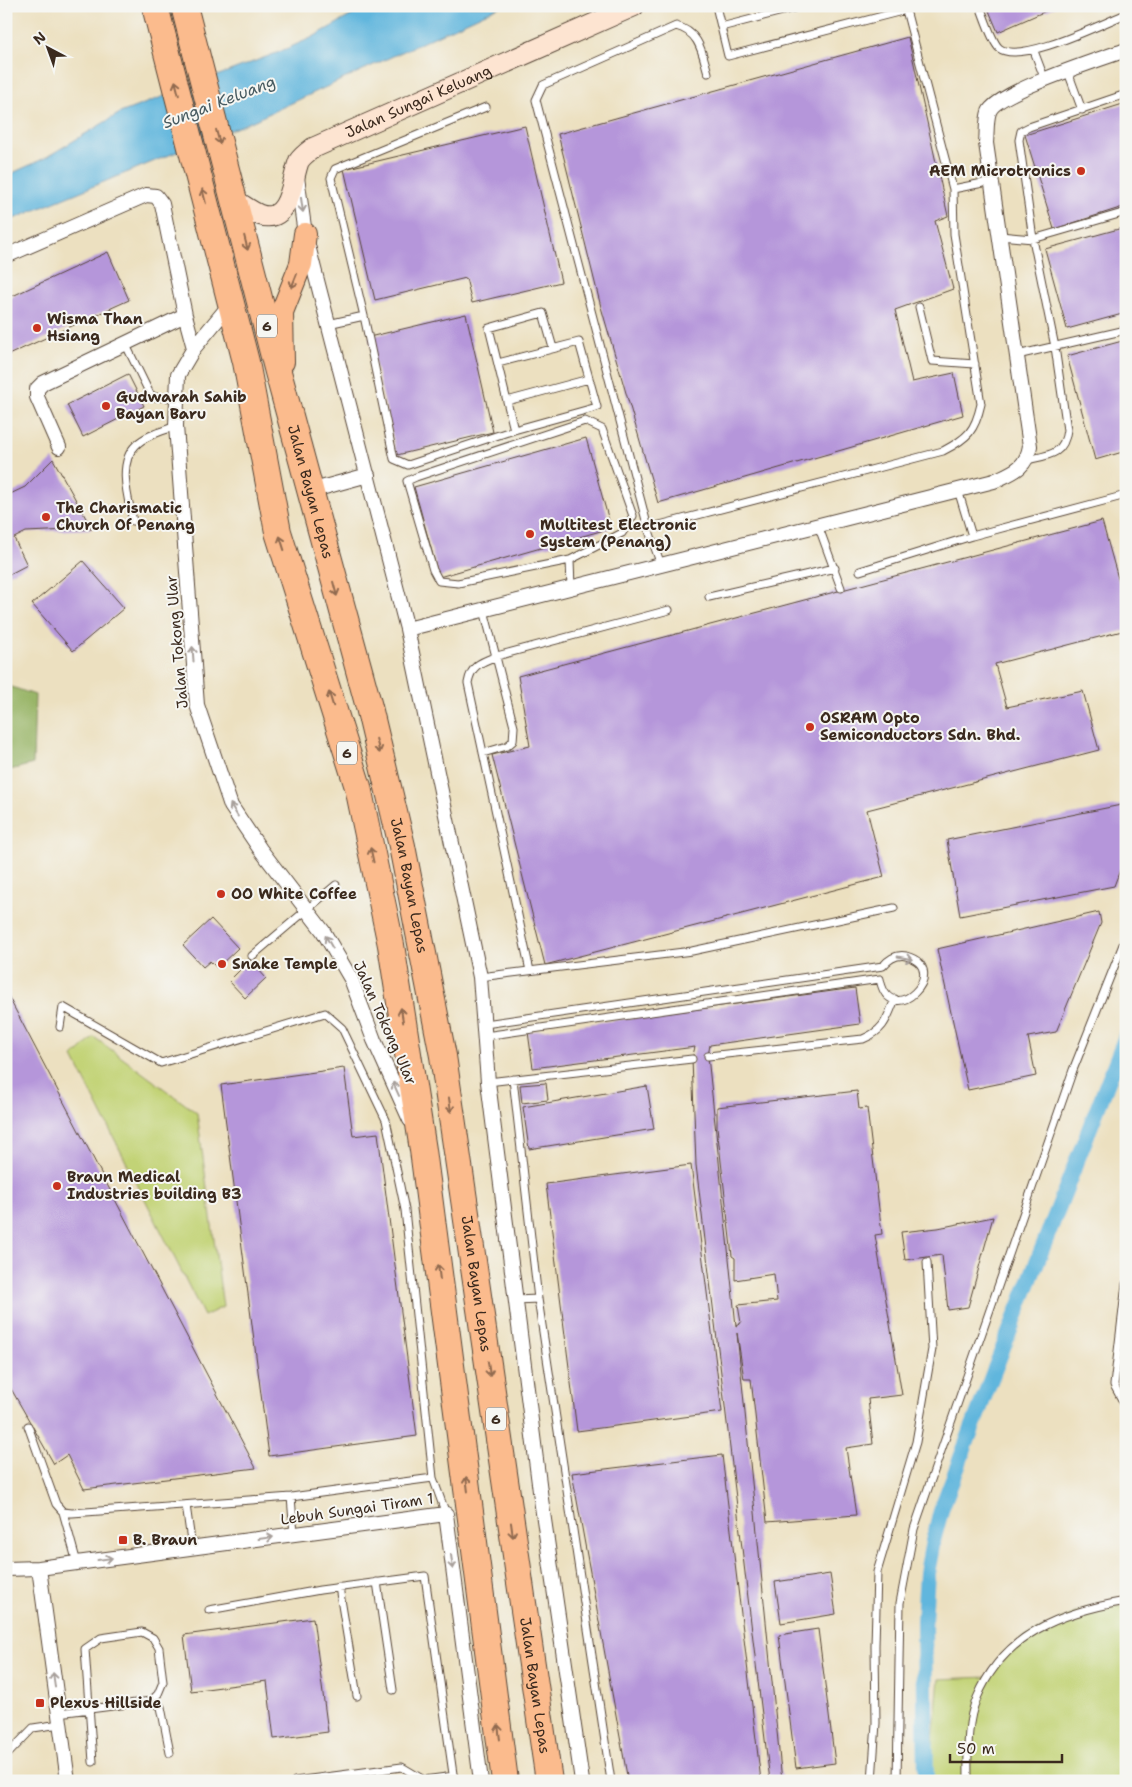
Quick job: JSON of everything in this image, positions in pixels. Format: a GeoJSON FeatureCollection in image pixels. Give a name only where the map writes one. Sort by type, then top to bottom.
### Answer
{"type":"FeatureCollection","features":[{"type":"Feature","properties":{"kind":"highway","name":"Jalan Bayan Lepas"},"geometry":{"type":"LineString","coordinates":[[155,6],[232,302],[246,362],[278,532],[358,788],[391,945],[423,1150],[505,1781]]}},
{"type":"Feature","properties":{"kind":"highway","name":"Jalan Bayan Lepas"},"geometry":{"type":"LineString","coordinates":[[184,6],[191,39],[236,201],[310,491],[368,707],[400,837],[443,1056],[548,1781]]}},
{"type":"Feature","properties":{"kind":"main road"},"geometry":{"type":"LineString","coordinates":[[286,398],[282,349],[282,312],[301,264],[305,234]]}},
{"type":"Feature","properties":{"kind":"street","name":"Jalan Sungai Keluang"},"geometry":{"type":"LineString","coordinates":[[236,201],[259,215],[273,214],[284,207],[297,175],[299,162],[305,154],[329,139],[634,6]]}},
{"type":"Feature","properties":{"kind":"street"},"geometry":{"type":"LineString","coordinates":[[407,629],[994,481],[1013,472],[1027,460],[1030,446],[986,143],[989,111],[997,102],[1016,91],[1126,50]]}},
{"type":"Feature","properties":{"kind":"street"},"geometry":{"type":"LineString","coordinates":[[297,175],[305,234],[407,629],[480,977],[488,1082],[541,1499],[582,1781]]}},
{"type":"Feature","properties":{"kind":"street"},"geometry":{"type":"LineString","coordinates":[[6,256],[146,195],[156,196],[162,204],[185,315],[194,348]]}},
{"type":"Feature","properties":{"kind":"street","name":"Jalan Tokong Ular"},"geometry":{"type":"LineString","coordinates":[[232,302],[194,348],[178,375],[176,426],[197,705],[231,806],[323,932],[351,980],[374,1040],[423,1150]]}},
{"type":"Feature","properties":{"kind":"street"},"geometry":{"type":"LineString","coordinates":[[59,447],[37,397],[37,389],[43,382],[185,315]]}},
{"type":"Feature","properties":{"kind":"street"},"geometry":{"type":"LineString","coordinates":[[310,491],[368,475]]}},
{"type":"Feature","properties":{"kind":"street","name":"Lebuh Sungai Tiram 1"},"geometry":{"type":"LineString","coordinates":[[6,1570],[39,1568],[446,1514],[481,1781]]}},
{"type":"Feature","properties":{"kind":"street"},"geometry":{"type":"LineString","coordinates":[[39,1568],[68,1781]]}},
{"type":"Feature","properties":{"kind":"lane"},"geometry":{"type":"LineString","coordinates":[[648,528],[943,451],[959,443],[970,432],[977,422],[981,404],[954,234],[953,189],[905,8],[728,56],[716,6]]}},
{"type":"Feature","properties":{"kind":"lane"},"geometry":{"type":"LineString","coordinates":[[721,27],[802,6]]}},
{"type":"Feature","properties":{"kind":"lane"},"geometry":{"type":"LineString","coordinates":[[980,6],[998,47],[1009,53],[1034,51],[1126,14]]}},
{"type":"Feature","properties":{"kind":"lane"},"geometry":{"type":"LineString","coordinates":[[662,565],[648,528],[536,100],[543,85],[676,26],[687,29],[694,35],[708,74]]}},
{"type":"Feature","properties":{"kind":"lane"},"geometry":{"type":"LineString","coordinates":[[1034,51],[1045,80]]}},
{"type":"Feature","properties":{"kind":"lane"},"geometry":{"type":"LineString","coordinates":[[1068,72],[1082,110]]}},
{"type":"Feature","properties":{"kind":"lane"},"geometry":{"type":"LineString","coordinates":[[1027,460],[1049,455],[1060,449],[1066,442],[1067,430],[1055,347],[1032,239],[1019,140],[1021,132],[1126,94]]}},
{"type":"Feature","properties":{"kind":"lane"},"geometry":{"type":"LineString","coordinates":[[486,106],[336,169],[331,178],[364,316],[394,459],[408,465],[514,430],[597,407],[579,342],[498,363]]}},
{"type":"Feature","properties":{"kind":"lane"},"geometry":{"type":"LineString","coordinates":[[953,189],[993,181]]}},
{"type":"Feature","properties":{"kind":"lane"},"geometry":{"type":"LineString","coordinates":[[1000,236],[1032,239],[1126,212]]}},
{"type":"Feature","properties":{"kind":"lane"},"geometry":{"type":"LineString","coordinates":[[919,307],[932,361],[975,364]]}},
{"type":"Feature","properties":{"kind":"lane"},"geometry":{"type":"LineString","coordinates":[[514,430],[489,328],[543,313],[553,348]]}},
{"type":"Feature","properties":{"kind":"lane"},"geometry":{"type":"LineString","coordinates":[[328,324],[364,316]]}},
{"type":"Feature","properties":{"kind":"lane"},"geometry":{"type":"LineString","coordinates":[[1017,355],[1126,330]]}},
{"type":"Feature","properties":{"kind":"lane"},"geometry":{"type":"LineString","coordinates":[[125,343],[150,394],[155,397],[177,398]]}},
{"type":"Feature","properties":{"kind":"lane"},"geometry":{"type":"LineString","coordinates":[[507,401],[589,379]]}},
{"type":"Feature","properties":{"kind":"lane"},"geometry":{"type":"LineString","coordinates":[[585,421],[591,422],[602,429],[633,516],[622,533],[570,560],[458,583],[440,581],[433,570],[408,481],[416,476],[585,421]]}},
{"type":"Feature","properties":{"kind":"lane"},"geometry":{"type":"LineString","coordinates":[[133,521],[126,486],[128,456],[136,445],[145,439],[176,426]]}},
{"type":"Feature","properties":{"kind":"lane"},"geometry":{"type":"LineString","coordinates":[[958,490],[972,536]]}},
{"type":"Feature","properties":{"kind":"lane"},"geometry":{"type":"LineString","coordinates":[[860,571],[972,536],[1126,495]]}},
{"type":"Feature","properties":{"kind":"lane"},"geometry":{"type":"LineString","coordinates":[[818,525],[841,588]]}},
{"type":"Feature","properties":{"kind":"lane"},"geometry":{"type":"LineString","coordinates":[[570,560],[572,588]]}},
{"type":"Feature","properties":{"kind":"lane"},"geometry":{"type":"LineString","coordinates":[[710,596],[835,568]]}},
{"type":"Feature","properties":{"kind":"lane"},"geometry":{"type":"LineString","coordinates":[[483,753],[507,746],[513,741],[514,727],[484,610]]}},
{"type":"Feature","properties":{"kind":"lane"},"geometry":{"type":"LineString","coordinates":[[530,970],[468,683],[470,672],[478,664],[497,656],[669,610]]}},
{"type":"Feature","properties":{"kind":"lane"},"geometry":{"type":"LineString","coordinates":[[252,956],[336,885]]}},
{"type":"Feature","properties":{"kind":"lane"},"geometry":{"type":"LineString","coordinates":[[480,977],[692,951],[894,908]]}},
{"type":"Feature","properties":{"kind":"lane"},"geometry":{"type":"LineString","coordinates":[[897,1781],[900,1603],[914,1529],[1073,1070],[1126,937]]}},
{"type":"Feature","properties":{"kind":"lane"},"geometry":{"type":"LineString","coordinates":[[902,956],[916,961],[921,966],[923,974],[921,988],[910,998],[895,999],[884,991],[880,979],[485,1030],[883,966],[894,957],[902,956]]}},
{"type":"Feature","properties":{"kind":"lane"},"geometry":{"type":"LineString","coordinates":[[708,1056],[863,1039],[876,1034],[885,1023],[895,999]]}},
{"type":"Feature","properties":{"kind":"lane"},"geometry":{"type":"LineString","coordinates":[[60,1027],[63,1008],[161,1063],[325,1014],[342,1028],[386,1120],[405,1210],[433,1478],[446,1514]]}},
{"type":"Feature","properties":{"kind":"lane"},"geometry":{"type":"LineString","coordinates":[[488,1082],[692,1058]]}},
{"type":"Feature","properties":{"kind":"lane"},"geometry":{"type":"LineString","coordinates":[[513,1079],[538,1299],[611,1781]]}},
{"type":"Feature","properties":{"kind":"lane"},"geometry":{"type":"LineString","coordinates":[[872,1781],[876,1723],[875,1646],[877,1572],[916,1442],[932,1349],[927,1262]]}},
{"type":"Feature","properties":{"kind":"lane"},"geometry":{"type":"LineString","coordinates":[[1126,1284],[1114,1386],[1126,1407]]}},
{"type":"Feature","properties":{"kind":"lane"},"geometry":{"type":"LineString","coordinates":[[516,1300],[538,1299]]}},
{"type":"Feature","properties":{"kind":"lane"},"geometry":{"type":"LineString","coordinates":[[28,1426],[56,1504],[63,1512],[77,1563]]}},
{"type":"Feature","properties":{"kind":"lane"},"geometry":{"type":"LineString","coordinates":[[63,1512],[72,1513],[291,1497],[433,1478]]}},
{"type":"Feature","properties":{"kind":"lane"},"geometry":{"type":"LineString","coordinates":[[291,1497],[294,1534]]}},
{"type":"Feature","properties":{"kind":"lane"},"geometry":{"type":"LineString","coordinates":[[186,1505],[192,1548]]}},
{"type":"Feature","properties":{"kind":"lane"},"geometry":{"type":"LineString","coordinates":[[208,1610],[338,1588],[425,1576],[454,1778],[424,1780],[402,1767],[295,1781]]}},
{"type":"Feature","properties":{"kind":"lane"},"geometry":{"type":"LineString","coordinates":[[377,1582],[393,1690]]}},
{"type":"Feature","properties":{"kind":"lane"},"geometry":{"type":"LineString","coordinates":[[338,1588],[357,1696]]}},
{"type":"Feature","properties":{"kind":"lane"},"geometry":{"type":"LineString","coordinates":[[968,1781],[969,1736],[977,1699],[992,1670],[1019,1641],[1042,1625],[1086,1608],[1126,1601]]}},
{"type":"Feature","properties":{"kind":"lane"},"geometry":{"type":"LineString","coordinates":[[6,1756],[33,1728],[90,1709],[151,1701],[158,1694],[163,1682],[159,1648],[152,1638],[142,1632],[101,1638],[85,1649],[90,1709],[93,1762]]}},
{"type":"Feature","properties":{"kind":"lane"},"geometry":{"type":"LineString","coordinates":[[151,1701],[160,1708],[170,1753]]}},
{"type":"Feature","properties":{"kind":"green space"},"geometry":{"type":"Polygon","coordinates":[[[6,685],[35,695],[33,764],[6,771],[6,685]]]}},
{"type":"Feature","properties":{"kind":"green space"},"geometry":{"type":"Polygon","coordinates":[[[94,1037],[197,1113],[223,1307],[204,1316],[73,1057],[94,1037]]]}},
{"type":"Feature","properties":{"kind":"green space"},"geometry":{"type":"Polygon","coordinates":[[[1090,1606],[1126,1606],[1126,1781],[929,1781],[939,1679],[988,1677],[1021,1639],[1090,1606]]]}},
{"type":"Feature","properties":{"kind":"water","name":"Sungai Keluang"},"geometry":{"type":"Polygon","coordinates":[[[368,6],[501,6],[255,120],[6,222],[6,176],[45,158],[120,113],[279,52],[311,38],[368,6]]]}},
{"type":"Feature","properties":{"kind":"building"},"geometry":{"type":"Polygon","coordinates":[[[987,6],[1057,6],[998,32],[987,6]]]}},
{"type":"Feature","properties":{"kind":"building"},"geometry":{"type":"Polygon","coordinates":[[[908,37],[948,216],[935,221],[953,289],[895,310],[912,382],[954,373],[963,415],[658,503],[601,307],[558,134],[908,37]]]}},
{"type":"Feature","properties":{"kind":"building","name":"AEM Microtronics"},"geometry":{"type":"Polygon","coordinates":[[[1126,103],[1126,206],[1054,229],[1025,135],[1126,103]]]}},
{"type":"Feature","properties":{"kind":"building"},"geometry":{"type":"Polygon","coordinates":[[[525,126],[561,282],[472,303],[466,278],[375,300],[344,169],[525,126]]]}},
{"type":"Feature","properties":{"kind":"building"},"geometry":{"type":"Polygon","coordinates":[[[1126,227],[1126,313],[1067,329],[1045,249],[1126,227]]]}},
{"type":"Feature","properties":{"kind":"building","name":"Wisma Than Hsiang"},"geometry":{"type":"Polygon","coordinates":[[[108,252],[129,300],[6,356],[6,299],[108,252]]]}},
{"type":"Feature","properties":{"kind":"building"},"geometry":{"type":"Polygon","coordinates":[[[466,314],[493,432],[397,455],[369,337],[466,314]]]}},
{"type":"Feature","properties":{"kind":"building"},"geometry":{"type":"Polygon","coordinates":[[[1126,340],[1126,451],[1095,460],[1067,356],[1126,340]]]}},
{"type":"Feature","properties":{"kind":"building","name":"Gudwarah Sahib Bayan Baru"},"geometry":{"type":"Polygon","coordinates":[[[128,374],[144,406],[83,437],[67,405],[128,374]]]}},
{"type":"Feature","properties":{"kind":"building"},"geometry":{"type":"Polygon","coordinates":[[[586,438],[611,528],[439,577],[414,487],[586,438]]]}},
{"type":"Feature","properties":{"kind":"building","name":"The Charismatic Church Of Penang"},"geometry":{"type":"Polygon","coordinates":[[[53,459],[92,529],[26,532],[14,538],[27,565],[6,576],[6,496],[25,487],[53,459]]]}},
{"type":"Feature","properties":{"kind":"building","name":"OSRAM Opto Semiconductors Sdn. Bhd."},"geometry":{"type":"Polygon","coordinates":[[[1102,521],[1126,607],[1126,630],[995,664],[1007,707],[1083,691],[1099,750],[867,810],[884,877],[545,965],[492,755],[530,746],[518,676],[1102,521]]]}},
{"type":"Feature","properties":{"kind":"building"},"geometry":{"type":"Polygon","coordinates":[[[83,561],[124,608],[73,651],[32,604],[83,561]]]}},
{"type":"Feature","properties":{"kind":"building"},"geometry":{"type":"Polygon","coordinates":[[[1126,804],[1126,854],[1114,886],[960,916],[947,840],[1126,804]]]}},
{"type":"Feature","properties":{"kind":"building"},"geometry":{"type":"Polygon","coordinates":[[[1099,912],[1101,923],[1056,1032],[1028,1037],[1036,1076],[968,1090],[937,949],[1099,912]]]}},
{"type":"Feature","properties":{"kind":"building"},"geometry":{"type":"Polygon","coordinates":[[[211,919],[238,948],[217,968],[210,961],[203,967],[183,945],[211,919]]]}},
{"type":"Feature","properties":{"kind":"building"},"geometry":{"type":"Polygon","coordinates":[[[250,960],[266,978],[245,998],[229,981],[250,960]]]}},
{"type":"Feature","properties":{"kind":"building"},"geometry":{"type":"Polygon","coordinates":[[[855,988],[860,1024],[710,1045],[708,1056],[736,1326],[741,1323],[738,1305],[777,1301],[774,1274],[735,1280],[735,1258],[732,1256],[717,1127],[717,1107],[857,1091],[859,1109],[867,1108],[882,1234],[875,1235],[902,1395],[868,1399],[873,1444],[846,1448],[856,1515],[767,1522],[751,1379],[744,1379],[737,1333],[782,1781],[770,1781],[696,1165],[692,1059],[695,1047],[533,1068],[528,1032],[855,988]]]}},
{"type":"Feature","properties":{"kind":"building","name":"Braun Medical Industries building B3"},"geometry":{"type":"Polygon","coordinates":[[[6,992],[256,1468],[84,1489],[67,1455],[54,1464],[6,1380],[6,992]]]}},
{"type":"Feature","properties":{"kind":"building"},"geometry":{"type":"Polygon","coordinates":[[[344,1068],[353,1136],[378,1133],[417,1436],[269,1456],[221,1085],[344,1068]]]}},
{"type":"Feature","properties":{"kind":"building"},"geometry":{"type":"Polygon","coordinates":[[[546,1083],[548,1100],[522,1103],[520,1085],[546,1083]]]}},
{"type":"Feature","properties":{"kind":"building"},"geometry":{"type":"Polygon","coordinates":[[[647,1086],[654,1129],[529,1149],[523,1107],[647,1086]]]}},
{"type":"Feature","properties":{"kind":"building"},"geometry":{"type":"Polygon","coordinates":[[[691,1165],[722,1412],[577,1431],[546,1184],[691,1165]]]}},
{"type":"Feature","properties":{"kind":"building"},"geometry":{"type":"Polygon","coordinates":[[[993,1217],[968,1307],[948,1310],[942,1255],[905,1260],[901,1232],[938,1228],[993,1217]]]}},
{"type":"Feature","properties":{"kind":"building"},"geometry":{"type":"Polygon","coordinates":[[[722,1455],[761,1781],[628,1781],[572,1473],[722,1455]]]}},
{"type":"Feature","properties":{"kind":"building"},"geometry":{"type":"Polygon","coordinates":[[[830,1574],[836,1614],[781,1623],[775,1582],[830,1574]]]}},
{"type":"Feature","properties":{"kind":"building"},"geometry":{"type":"Polygon","coordinates":[[[313,1618],[328,1732],[274,1739],[267,1681],[191,1691],[184,1635],[313,1618]]]}},
{"type":"Feature","properties":{"kind":"building"},"geometry":{"type":"Polygon","coordinates":[[[818,1629],[835,1763],[796,1768],[779,1635],[818,1629]]]}},
{"type":"Feature","properties":{"kind":"waterway"},"geometry":{"type":"LineString","coordinates":[[926,1781],[924,1621],[927,1573],[942,1507],[1126,1036]]}},
{"type":"Feature","properties":{"kind":"place","name":"AEM Microtronics"},"geometry":{"type":"Point","coordinates":[1081,171]}},
{"type":"Feature","properties":{"kind":"place","name":"Wisma Than Hsiang"},"geometry":{"type":"Point","coordinates":[37,328]}},
{"type":"Feature","properties":{"kind":"place","name":"Gudwarah Sahib Bayan Baru"},"geometry":{"type":"Point","coordinates":[106,406]}},
{"type":"Feature","properties":{"kind":"place","name":"The Charismatic Church Of Penang"},"geometry":{"type":"Point","coordinates":[46,517]}},
{"type":"Feature","properties":{"kind":"place","name":"Multitest Electronic System (Penang)"},"geometry":{"type":"Point","coordinates":[530,534]}},
{"type":"Feature","properties":{"kind":"place","name":"OSRAM Opto Semiconductors Sdn. Bhd."},"geometry":{"type":"Point","coordinates":[810,727]}},
{"type":"Feature","properties":{"kind":"place","name":"OO White Coffee"},"geometry":{"type":"Point","coordinates":[221,894]}},
{"type":"Feature","properties":{"kind":"place","name":"Snake Temple"},"geometry":{"type":"Point","coordinates":[222,964]}},
{"type":"Feature","properties":{"kind":"place","name":"Braun Medical Industries building B3"},"geometry":{"type":"Point","coordinates":[57,1186]}},
{"type":"Feature","properties":{"kind":"place","name":"B. Braun"},"geometry":{"type":"Point","coordinates":[123,1540]}},
{"type":"Feature","properties":{"kind":"place","name":"Plexus Hillside"},"geometry":{"type":"Point","coordinates":[40,1703]}}]}
